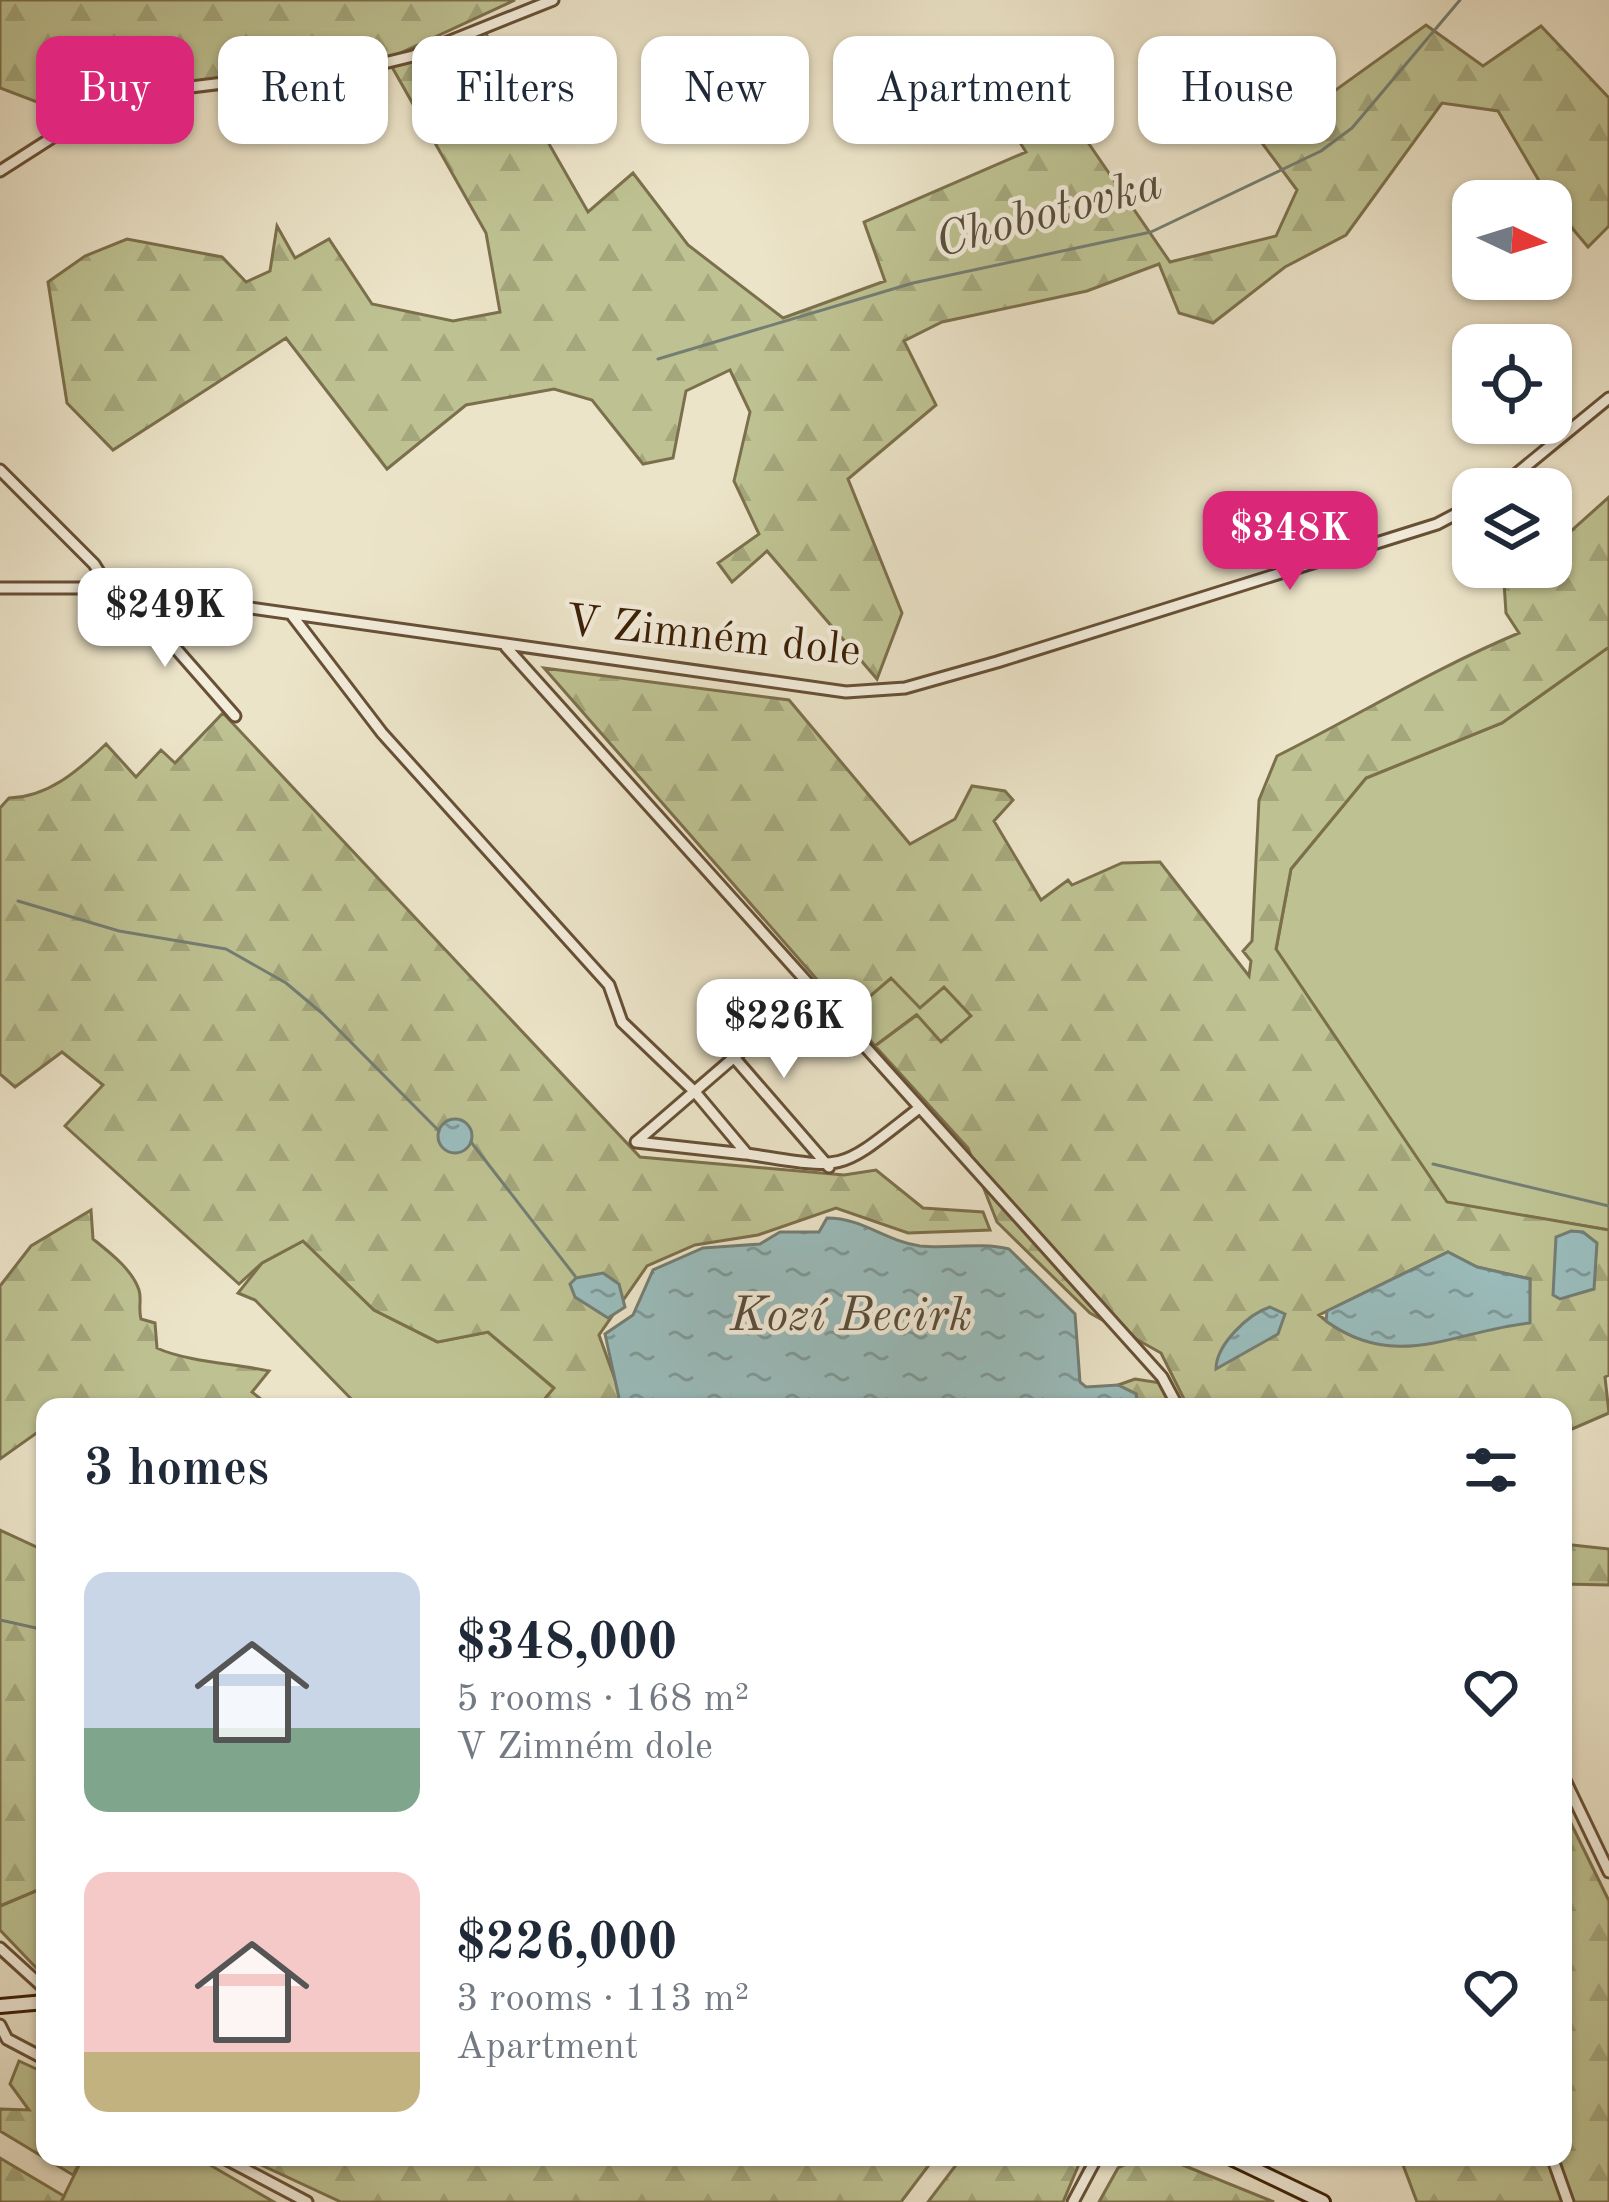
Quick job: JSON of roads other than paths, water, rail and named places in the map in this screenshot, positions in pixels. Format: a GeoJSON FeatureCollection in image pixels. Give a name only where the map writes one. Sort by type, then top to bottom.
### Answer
{"type":"FeatureCollection","features":[{"type":"Feature","properties":{"kind":"street"},"geometry":{"type":"LineString","coordinates":[[0,171],[117,96],[380,64],[413,56],[553,0]]}},
{"type":"Feature","properties":{"kind":"street"},"geometry":{"type":"LineString","coordinates":[[1524,468],[1609,398]]}},
{"type":"Feature","properties":{"kind":"street"},"geometry":{"type":"LineString","coordinates":[[0,470],[94,564],[109,588]]}},
{"type":"Feature","properties":{"kind":"street","name":"V Zimném dole"},"geometry":{"type":"LineString","coordinates":[[0,588],[109,588],[777,686],[846,692],[905,688],[1452,516]]}},
{"type":"Feature","properties":{"kind":"street"},"geometry":{"type":"LineString","coordinates":[[137,593],[157,627],[235,716]]}},
{"type":"Feature","properties":{"kind":"street"},"geometry":{"type":"LineString","coordinates":[[291,614],[382,733],[609,986],[622,1022],[695,1092],[747,1154]]}},
{"type":"Feature","properties":{"kind":"street"},"geometry":{"type":"LineString","coordinates":[[506,647],[1162,1377],[1173,1398]]}},
{"type":"Feature","properties":{"kind":"street"},"geometry":{"type":"LineString","coordinates":[[812,990],[636,1142],[829,1167],[850,1162],[918,1109]]}},
{"type":"Feature","properties":{"kind":"street"},"geometry":{"type":"LineString","coordinates":[[705,1024],[829,1167]]}},
{"type":"Feature","properties":{"kind":"street"},"geometry":{"type":"LineString","coordinates":[[1572,1795],[1609,1872]]}},
{"type":"Feature","properties":{"kind":"street"},"geometry":{"type":"LineString","coordinates":[[0,1948],[36,1981]]}},
{"type":"Feature","properties":{"kind":"street"},"geometry":{"type":"LineString","coordinates":[[0,2006],[36,2003]]}},
{"type":"Feature","properties":{"kind":"street"},"geometry":{"type":"LineString","coordinates":[[0,2025],[7,2038],[36,2055]]}},
{"type":"Feature","properties":{"kind":"street"},"geometry":{"type":"LineString","coordinates":[[239,2166],[307,2202]]}},
{"type":"Feature","properties":{"kind":"street"},"geometry":{"type":"LineString","coordinates":[[1073,2202],[1092,2166]]}},
{"type":"Feature","properties":{"kind":"street"},"geometry":{"type":"LineString","coordinates":[[1248,2166],[1323,2202]]}},
{"type":"Feature","properties":{"kind":"street"},"geometry":{"type":"LineString","coordinates":[[1555,2166],[1568,2202]]}},
{"type":"Feature","properties":{"kind":"water"},"geometry":{"type":"Polygon","coordinates":[[[455,1119],[467,1124],[472,1136],[467,1148],[455,1153],[443,1148],[438,1136],[443,1124],[455,1119]]]}},
{"type":"Feature","properties":{"kind":"water","name":"Kozí Becirk"},"geometry":{"type":"Polygon","coordinates":[[[827,1218],[840,1219],[920,1246],[1009,1249],[1075,1314],[1080,1382],[1086,1387],[1118,1385],[1137,1398],[619,1398],[605,1334],[633,1315],[653,1270],[703,1248],[760,1244],[780,1232],[819,1232],[827,1218]]]}},
{"type":"Feature","properties":{"kind":"water"},"geometry":{"type":"Polygon","coordinates":[[[1583,1232],[1597,1243],[1594,1289],[1560,1299],[1553,1295],[1556,1237],[1583,1232]]]}},
{"type":"Feature","properties":{"kind":"water"},"geometry":{"type":"Polygon","coordinates":[[[1448,1252],[1477,1267],[1530,1279],[1530,1323],[1403,1346],[1352,1336],[1326,1321],[1327,1311],[1448,1252]]]}},
{"type":"Feature","properties":{"kind":"water"},"geometry":{"type":"Polygon","coordinates":[[[603,1273],[619,1284],[625,1307],[608,1318],[575,1297],[570,1284],[576,1278],[603,1273]]]}},
{"type":"Feature","properties":{"kind":"water"},"geometry":{"type":"Polygon","coordinates":[[[1270,1307],[1285,1314],[1278,1334],[1216,1369],[1221,1350],[1235,1332],[1270,1307]]]}},
{"type":"Feature","properties":{"kind":"waterway","name":"Chobotovka"},"geometry":{"type":"LineString","coordinates":[[658,359],[913,283],[1151,232],[1321,151],[1352,128],[1460,0]]}},
{"type":"Feature","properties":{"kind":"waterway"},"geometry":{"type":"LineString","coordinates":[[18,901],[119,931],[226,949],[286,983],[323,1014],[439,1131]]}},
{"type":"Feature","properties":{"kind":"waterway"},"geometry":{"type":"LineString","coordinates":[[471,1142],[575,1276]]}},
{"type":"Feature","properties":{"kind":"waterway"},"geometry":{"type":"LineString","coordinates":[[1433,1164],[1609,1206]]}},
{"type":"Feature","properties":{"kind":"waterway"},"geometry":{"type":"LineString","coordinates":[[0,1620],[36,1628]]}}]}
